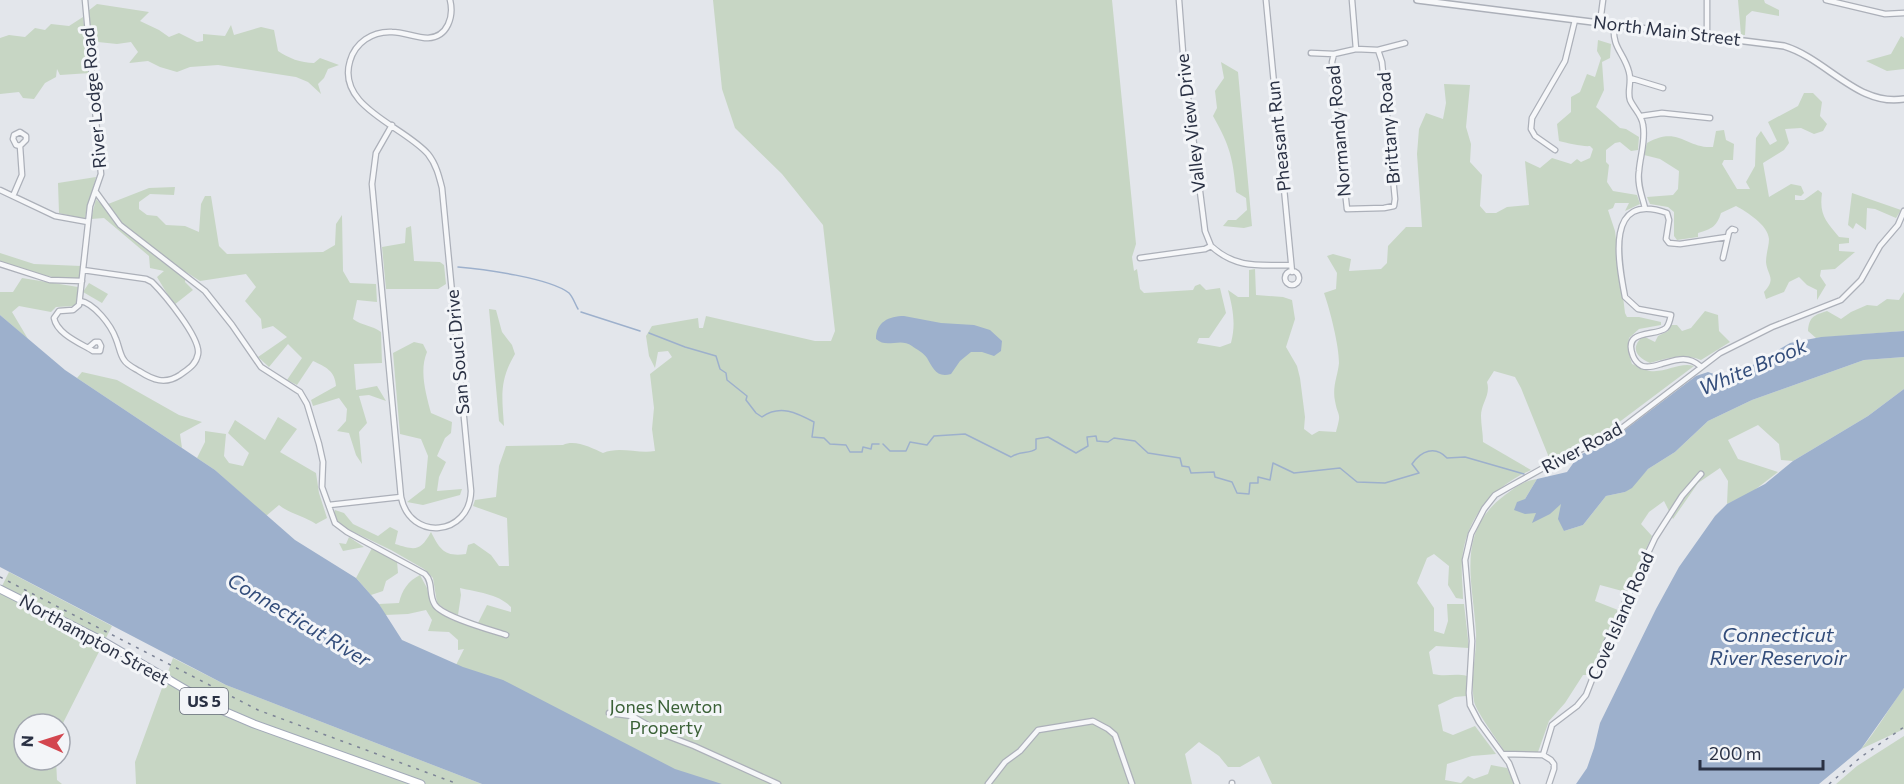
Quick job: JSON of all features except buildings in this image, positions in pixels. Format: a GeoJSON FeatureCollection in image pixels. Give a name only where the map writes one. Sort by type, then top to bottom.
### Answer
{"type":"FeatureCollection","features":[{"type":"Feature","properties":{"kind":"main road","name":"Northampton Street"},"geometry":{"type":"LineString","coordinates":[[0,589],[101,640],[219,709],[254,724],[421,784]]}},
{"type":"Feature","properties":{"kind":"street","name":"River Lodge Road"},"geometry":{"type":"LineString","coordinates":[[80,301],[90,206],[101,174],[85,0]]}},
{"type":"Feature","properties":{"kind":"street","name":"San Souci Drive"},"geometry":{"type":"LineString","coordinates":[[392,125],[375,153],[372,184],[401,497],[404,508],[415,521],[436,528],[447,526],[461,517],[470,502],[471,491],[441,182],[435,166],[420,146],[392,125],[372,112],[352,92],[348,69],[353,52],[364,40],[381,32],[428,38],[439,35],[445,30],[451,18],[450,0]]}},
{"type":"Feature","properties":{"kind":"street","name":"Valley View Drive"},"geometry":{"type":"LineString","coordinates":[[1179,0],[1184,66],[1203,215],[1211,246]]}},
{"type":"Feature","properties":{"kind":"street","name":"Pheasant Run"},"geometry":{"type":"LineString","coordinates":[[1266,0],[1292,272]]}},
{"type":"Feature","properties":{"kind":"street"},"geometry":{"type":"LineString","coordinates":[[1353,0],[1356,49]]}},
{"type":"Feature","properties":{"kind":"street","name":"North Main Street"},"geometry":{"type":"LineString","coordinates":[[1417,0],[1769,43],[1794,49],[1822,64],[1858,90],[1880,99],[1904,99]]}},
{"type":"Feature","properties":{"kind":"street"},"geometry":{"type":"LineString","coordinates":[[1600,23],[1603,0]]}},
{"type":"Feature","properties":{"kind":"street"},"geometry":{"type":"LineString","coordinates":[[1707,0],[1707,35]]}},
{"type":"Feature","properties":{"kind":"street"},"geometry":{"type":"LineString","coordinates":[[1826,0],[1885,14],[1904,13]]}},
{"type":"Feature","properties":{"kind":"street"},"geometry":{"type":"LineString","coordinates":[[1555,150],[1535,136],[1531,129],[1532,118],[1565,62],[1575,20]]}},
{"type":"Feature","properties":{"kind":"street"},"geometry":{"type":"LineString","coordinates":[[1614,24],[1614,43],[1626,63],[1630,78],[1630,99],[1641,116],[1644,136],[1638,177],[1645,208]]}},
{"type":"Feature","properties":{"kind":"street"},"geometry":{"type":"LineString","coordinates":[[1311,52],[1334,54],[1356,49],[1378,50],[1405,43]]}},
{"type":"Feature","properties":{"kind":"street","name":"Brittany Road"},"geometry":{"type":"LineString","coordinates":[[1347,209],[1394,206],[1395,190],[1387,102],[1382,62],[1378,50]]}},
{"type":"Feature","properties":{"kind":"street","name":"Normandy Road"},"geometry":{"type":"LineString","coordinates":[[1334,54],[1332,62],[1335,100],[1347,209]]}},
{"type":"Feature","properties":{"kind":"street"},"geometry":{"type":"LineString","coordinates":[[1630,78],[1663,88]]}},
{"type":"Feature","properties":{"kind":"street"},"geometry":{"type":"LineString","coordinates":[[1641,116],[1663,113],[1710,118]]}},
{"type":"Feature","properties":{"kind":"street"},"geometry":{"type":"LineString","coordinates":[[13,196],[22,175],[20,146]]}},
{"type":"Feature","properties":{"kind":"street"},"geometry":{"type":"LineString","coordinates":[[0,190],[55,216],[88,222]]}},
{"type":"Feature","properties":{"kind":"street"},"geometry":{"type":"LineString","coordinates":[[96,192],[120,225],[205,291],[261,367],[300,392],[307,404],[319,444],[323,462],[322,487],[332,517],[339,527],[425,573],[431,582],[433,602],[438,609],[456,618],[506,635]]}},
{"type":"Feature","properties":{"kind":"street"},"geometry":{"type":"LineString","coordinates":[[1700,366],[1692,360],[1682,358],[1644,367],[1633,357],[1632,346],[1637,337],[1644,333],[1664,330],[1671,315],[1638,309],[1625,297],[1620,253],[1621,225],[1625,218],[1634,211],[1645,208],[1667,213],[1669,220],[1666,239],[1669,243],[1680,244],[1727,237]]}},
{"type":"Feature","properties":{"kind":"street","name":"River Road"},"geometry":{"type":"LineString","coordinates":[[1517,784],[1509,763],[1479,722],[1470,705],[1472,641],[1465,561],[1477,521],[1495,495],[1554,462],[1614,434],[1700,366],[1749,337],[1841,300],[1861,280],[1880,246],[1898,225],[1904,211]]}},
{"type":"Feature","properties":{"kind":"street"},"geometry":{"type":"LineString","coordinates":[[1723,258],[1730,230],[1735,230]]}},
{"type":"Feature","properties":{"kind":"street"},"geometry":{"type":"LineString","coordinates":[[1140,258],[1211,246],[1230,260],[1240,263],[1291,265]]}},
{"type":"Feature","properties":{"kind":"street"},"geometry":{"type":"LineString","coordinates":[[0,264],[50,280],[82,280]]}},
{"type":"Feature","properties":{"kind":"street"},"geometry":{"type":"LineString","coordinates":[[83,270],[146,279],[152,282],[191,333],[198,347],[196,360],[192,366],[174,379],[167,381],[150,378],[126,363],[115,336],[95,307],[80,301],[76,309],[59,311],[55,314],[54,321],[60,330],[88,348]]}},
{"type":"Feature","properties":{"kind":"street","name":"Cove Island Road"},"geometry":{"type":"LineString","coordinates":[[1543,755],[1552,725],[1577,706],[1586,695],[1607,641],[1655,538],[1682,496],[1701,474]]}},
{"type":"Feature","properties":{"kind":"street"},"geometry":{"type":"LineString","coordinates":[[329,505],[401,497]]}},
{"type":"Feature","properties":{"kind":"street"},"geometry":{"type":"LineString","coordinates":[[609,713],[632,716],[665,735],[746,768],[778,784]]}},
{"type":"Feature","properties":{"kind":"street"},"geometry":{"type":"LineString","coordinates":[[987,784],[1005,762],[1020,751],[1038,730],[1093,721],[1115,735],[1132,784]]}},
{"type":"Feature","properties":{"kind":"street"},"geometry":{"type":"LineString","coordinates":[[1503,754],[1543,755],[1554,764],[1549,784]]}},
{"type":"Feature","properties":{"kind":"green space","name":"Jones Newton Property"},"geometry":{"type":"Polygon","coordinates":[[[713,0],[1112,0],[1136,244],[1132,257],[1134,271],[1137,269],[1140,289],[1144,293],[1193,290],[1200,284],[1206,290],[1220,288],[1226,313],[1209,338],[1199,338],[1197,343],[1220,347],[1231,343],[1233,336],[1233,316],[1228,290],[1238,297],[1249,297],[1249,270],[1255,269],[1256,295],[1292,300],[1295,319],[1286,347],[1297,366],[1300,378],[1305,417],[1304,429],[1312,435],[1319,431],[1336,432],[1339,417],[1334,391],[1339,356],[1324,293],[1336,289],[1337,273],[1327,256],[1333,254],[1351,259],[1349,271],[1381,269],[1387,263],[1388,246],[1406,227],[1422,227],[1417,154],[1419,129],[1426,113],[1443,119],[1446,103],[1444,84],[1470,85],[1466,127],[1471,144],[1470,162],[1482,175],[1480,206],[1486,213],[1496,213],[1507,207],[1529,205],[1525,161],[1540,168],[1552,158],[1571,164],[1577,159],[1581,162],[1590,158],[1593,149],[1590,146],[1559,141],[1557,124],[1571,112],[1571,97],[1580,92],[1587,74],[1595,77],[1601,58],[1597,51],[1598,40],[1611,44],[1610,58],[1602,62],[1604,90],[1596,107],[1620,128],[1639,137],[1638,150],[1631,151],[1620,142],[1606,150],[1606,162],[1609,165],[1607,182],[1613,191],[1637,195],[1640,204],[1625,211],[1629,203],[1615,203],[1613,208],[1608,210],[1615,231],[1625,313],[1627,317],[1661,322],[1661,325],[1639,329],[1629,338],[1628,351],[1632,364],[1648,370],[1656,371],[1683,365],[1694,366],[1610,429],[1550,460],[1515,377],[1494,371],[1487,382],[1488,391],[1481,416],[1483,442],[1531,470],[1517,477],[1493,495],[1475,518],[1464,545],[1463,599],[1456,598],[1448,585],[1449,566],[1434,554],[1427,558],[1417,583],[1434,608],[1434,631],[1444,634],[1448,621],[1447,604],[1464,604],[1469,648],[1436,646],[1429,652],[1433,674],[1467,676],[1466,696],[1455,697],[1438,705],[1443,731],[1453,735],[1475,726],[1496,754],[1472,756],[1447,764],[1445,780],[1461,783],[1468,776],[1474,779],[1488,774],[1491,765],[1507,768],[1514,784],[1272,784],[1259,756],[1240,767],[1228,767],[1219,756],[1199,742],[1185,754],[1192,784],[695,784],[453,671],[464,649],[458,650],[458,640],[449,632],[428,631],[432,620],[426,610],[385,615],[379,604],[399,603],[406,586],[420,575],[427,588],[431,605],[452,620],[476,627],[487,605],[511,612],[511,607],[494,596],[460,588],[458,615],[449,612],[437,603],[433,578],[424,569],[339,525],[333,516],[335,510],[344,513],[353,524],[378,536],[390,527],[398,531],[395,544],[416,548],[424,543],[431,532],[440,548],[448,553],[466,554],[468,545],[474,543],[491,555],[499,566],[509,566],[507,518],[473,506],[475,500],[496,497],[499,466],[506,446],[573,443],[603,453],[615,450],[655,451],[650,374],[672,357],[668,351],[658,352],[655,368],[649,356],[646,336],[652,326],[698,318],[699,328],[703,328],[706,316],[815,341],[831,341],[835,331],[823,225],[782,174],[735,128],[722,89],[713,0]]]}},
{"type":"Feature","properties":{"kind":"green space"},"geometry":{"type":"Polygon","coordinates":[[[1738,0],[1764,0],[1765,3],[1779,10],[1779,16],[1752,11],[1746,16],[1745,35],[1741,35],[1738,0]]]}},
{"type":"Feature","properties":{"kind":"green space"},"geometry":{"type":"Polygon","coordinates":[[[97,4],[149,12],[140,21],[169,37],[179,33],[197,42],[203,41],[203,34],[225,36],[231,25],[234,35],[261,27],[274,30],[278,51],[286,56],[309,63],[314,63],[320,58],[339,65],[328,69],[318,84],[321,94],[308,82],[296,77],[218,65],[190,67],[177,72],[148,61],[129,63],[138,52],[131,42],[117,44],[98,42],[95,69],[88,11],[97,4]]]}},
{"type":"Feature","properties":{"kind":"green space"},"geometry":{"type":"Polygon","coordinates":[[[83,17],[90,73],[60,75],[57,69],[56,77],[45,83],[34,99],[23,98],[19,92],[0,94],[0,38],[9,35],[25,37],[35,28],[45,30],[51,24],[69,26],[83,17]]]}},
{"type":"Feature","properties":{"kind":"green space"},"geometry":{"type":"Polygon","coordinates":[[[1901,36],[1904,38],[1904,69],[1887,71],[1866,61],[1891,54],[1901,36]]]}},
{"type":"Feature","properties":{"kind":"green space"},"geometry":{"type":"Polygon","coordinates":[[[1221,62],[1238,72],[1252,226],[1244,228],[1223,226],[1228,220],[1236,220],[1247,210],[1246,198],[1236,192],[1230,152],[1213,116],[1217,108],[1215,91],[1224,78],[1221,62]]]}},
{"type":"Feature","properties":{"kind":"green space"},"geometry":{"type":"Polygon","coordinates":[[[1804,93],[1813,93],[1822,102],[1820,116],[1827,124],[1823,131],[1814,134],[1801,128],[1785,129],[1789,143],[1784,150],[1763,163],[1769,197],[1791,184],[1801,186],[1804,193],[1801,196],[1795,195],[1795,200],[1804,200],[1818,190],[1822,193],[1822,207],[1827,222],[1839,237],[1849,238],[1849,243],[1839,244],[1839,251],[1855,252],[1835,269],[1821,270],[1820,276],[1826,285],[1817,300],[1817,290],[1807,285],[1799,277],[1789,282],[1784,292],[1766,299],[1764,292],[1771,280],[1766,262],[1769,239],[1761,224],[1736,206],[1721,213],[1716,224],[1698,233],[1698,237],[1677,240],[1674,236],[1674,212],[1668,207],[1650,204],[1647,197],[1673,195],[1678,189],[1679,171],[1660,159],[1644,155],[1647,143],[1667,136],[1704,147],[1713,147],[1716,131],[1724,130],[1726,140],[1734,144],[1733,160],[1724,160],[1722,164],[1737,189],[1750,189],[1746,182],[1755,166],[1756,138],[1761,131],[1770,145],[1777,141],[1768,122],[1798,106],[1804,93]]]}},
{"type":"Feature","properties":{"kind":"green space"},"geometry":{"type":"Polygon","coordinates":[[[96,177],[85,219],[59,213],[58,183],[96,177]]]}},
{"type":"Feature","properties":{"kind":"green space"},"geometry":{"type":"Polygon","coordinates":[[[175,187],[174,195],[150,194],[139,202],[139,209],[147,215],[157,216],[166,225],[185,226],[199,232],[201,204],[205,196],[211,196],[219,246],[227,254],[323,252],[335,245],[336,224],[342,215],[343,271],[350,283],[376,284],[377,302],[357,300],[353,319],[381,332],[382,363],[354,364],[356,390],[377,386],[386,401],[369,395],[359,396],[367,423],[359,432],[362,464],[356,455],[349,433],[337,431],[346,421],[347,409],[339,398],[313,406],[311,400],[336,386],[329,370],[313,361],[297,385],[287,380],[302,358],[288,344],[269,367],[258,357],[287,337],[273,326],[262,329],[261,319],[245,301],[256,287],[246,274],[200,281],[186,272],[185,282],[193,290],[174,305],[157,277],[164,271],[150,268],[149,256],[104,218],[91,219],[96,199],[103,206],[149,188],[175,187]]]}},
{"type":"Feature","properties":{"kind":"green space"},"geometry":{"type":"Polygon","coordinates":[[[1852,193],[1901,210],[1896,218],[1867,208],[1866,230],[1856,223],[1853,229],[1848,225],[1852,193]]]}},
{"type":"Feature","properties":{"kind":"green space"},"geometry":{"type":"Polygon","coordinates":[[[411,226],[414,261],[440,262],[444,265],[446,284],[438,289],[386,289],[382,247],[405,243],[406,228],[411,226]]]}},
{"type":"Feature","properties":{"kind":"green space"},"geometry":{"type":"Polygon","coordinates":[[[0,253],[34,264],[81,266],[79,278],[48,276],[19,269],[0,262],[0,253]]]}},
{"type":"Feature","properties":{"kind":"green space"},"geometry":{"type":"Polygon","coordinates":[[[22,278],[78,287],[76,306],[56,307],[51,312],[19,306],[12,312],[28,339],[0,315],[0,292],[13,292],[22,278]]]}},
{"type":"Feature","properties":{"kind":"green space"},"geometry":{"type":"Polygon","coordinates":[[[89,283],[108,294],[102,303],[83,292],[89,283]]]}},
{"type":"Feature","properties":{"kind":"green space"},"geometry":{"type":"Polygon","coordinates":[[[1904,292],[1904,331],[1816,338],[1808,331],[1811,320],[1819,314],[1827,311],[1841,319],[1867,305],[1877,306],[1887,299],[1899,300],[1904,292]]]}},
{"type":"Feature","properties":{"kind":"green space"},"geometry":{"type":"Polygon","coordinates":[[[489,309],[496,310],[502,332],[512,345],[515,354],[504,381],[502,397],[504,426],[499,421],[489,309]]]}},
{"type":"Feature","properties":{"kind":"green space"},"geometry":{"type":"Polygon","coordinates":[[[1705,311],[1718,315],[1719,331],[1730,342],[1701,360],[1682,357],[1650,363],[1636,352],[1637,344],[1643,336],[1655,342],[1658,336],[1668,331],[1671,325],[1677,325],[1682,331],[1691,328],[1705,311]]]}},
{"type":"Feature","properties":{"kind":"green space"},"geometry":{"type":"Polygon","coordinates":[[[414,342],[423,344],[427,352],[423,375],[431,413],[452,422],[451,433],[445,438],[437,456],[446,462],[439,477],[437,491],[462,489],[460,495],[423,505],[407,502],[425,488],[428,456],[421,439],[400,434],[393,353],[414,342]]]}},
{"type":"Feature","properties":{"kind":"green space"},"geometry":{"type":"Polygon","coordinates":[[[1904,357],[1904,389],[1868,416],[1793,461],[1781,460],[1779,444],[1758,425],[1728,440],[1738,459],[1778,472],[1752,492],[1727,504],[1728,481],[1720,468],[1698,483],[1673,519],[1664,501],[1649,512],[1641,524],[1652,536],[1626,592],[1600,585],[1595,601],[1618,610],[1590,675],[1583,675],[1565,703],[1549,721],[1538,752],[1505,752],[1478,711],[1473,692],[1476,632],[1471,558],[1473,541],[1489,509],[1516,487],[1537,479],[1525,499],[1537,513],[1533,522],[1562,503],[1564,531],[1583,525],[1606,496],[1625,492],[1648,469],[1675,452],[1708,421],[1752,400],[1864,360],[1904,357]]]}},
{"type":"Feature","properties":{"kind":"green space"},"geometry":{"type":"Polygon","coordinates":[[[82,372],[117,380],[179,415],[202,422],[180,434],[182,448],[77,378],[82,372]]]}},
{"type":"Feature","properties":{"kind":"green space"},"geometry":{"type":"Polygon","coordinates":[[[278,417],[297,429],[280,452],[316,473],[319,493],[327,518],[316,524],[279,505],[266,516],[215,470],[197,458],[205,442],[205,431],[226,434],[224,456],[229,463],[243,466],[249,453],[228,433],[235,420],[265,440],[278,417]]]}},
{"type":"Feature","properties":{"kind":"green space"},"geometry":{"type":"Polygon","coordinates":[[[349,537],[364,547],[343,551],[339,543],[346,544],[349,537]]]}},
{"type":"Feature","properties":{"kind":"green space"},"geometry":{"type":"Polygon","coordinates":[[[372,548],[397,561],[398,573],[386,581],[383,591],[371,595],[356,578],[372,548]]]}},
{"type":"Feature","properties":{"kind":"green space"},"geometry":{"type":"Polygon","coordinates":[[[9,572],[112,626],[69,712],[12,712],[12,772],[57,772],[57,780],[62,784],[0,784],[0,590],[9,572]]]}},
{"type":"Feature","properties":{"kind":"green space"},"geometry":{"type":"Polygon","coordinates":[[[173,658],[226,685],[482,784],[136,784],[135,762],[173,658]]]}},
{"type":"Feature","properties":{"kind":"green space"},"geometry":{"type":"Polygon","coordinates":[[[1904,688],[1904,729],[1861,749],[1872,734],[1904,688]]]}},
{"type":"Feature","properties":{"kind":"green space"},"geometry":{"type":"Polygon","coordinates":[[[1904,736],[1904,784],[1836,784],[1857,766],[1904,736]]]}},
{"type":"Feature","properties":{"kind":"water","name":"Connecticut River"},"geometry":{"type":"Polygon","coordinates":[[[0,315],[65,370],[215,470],[295,540],[356,578],[379,604],[402,640],[463,667],[503,680],[675,769],[722,784],[482,784],[226,685],[0,567],[0,315]]]}},
{"type":"Feature","properties":{"kind":"water"},"geometry":{"type":"Polygon","coordinates":[[[904,316],[941,323],[974,325],[990,330],[1002,341],[1001,351],[994,356],[982,352],[971,352],[960,361],[951,374],[942,375],[936,371],[924,354],[907,344],[885,343],[876,339],[878,328],[884,321],[904,316]]]}},
{"type":"Feature","properties":{"kind":"water"},"geometry":{"type":"Polygon","coordinates":[[[1904,331],[1904,357],[1864,360],[1752,400],[1708,421],[1675,452],[1648,469],[1632,488],[1606,496],[1583,525],[1564,531],[1558,519],[1561,504],[1550,514],[1532,523],[1536,513],[1525,514],[1514,510],[1517,502],[1525,499],[1537,479],[1567,472],[1579,455],[1605,445],[1696,376],[1708,372],[1717,375],[1746,369],[1790,343],[1821,337],[1904,331]]]}},
{"type":"Feature","properties":{"kind":"water","name":"Connecticut River Reservoir"},"geometry":{"type":"Polygon","coordinates":[[[1904,389],[1904,688],[1861,749],[1819,784],[1576,784],[1587,768],[1600,723],[1656,609],[1679,567],[1715,516],[1727,504],[1765,484],[1793,461],[1868,416],[1904,389]]]}},
{"type":"Feature","properties":{"kind":"waterway","name":"White Brook"},"geometry":{"type":"LineString","coordinates":[[458,267],[499,272],[547,283],[569,293],[578,309]]}},
{"type":"Feature","properties":{"kind":"waterway","name":"White Brook"},"geometry":{"type":"LineString","coordinates":[[581,312],[640,331]]}},
{"type":"Feature","properties":{"kind":"waterway","name":"White Brook"},"geometry":{"type":"LineString","coordinates":[[649,333],[716,356],[720,369],[726,373],[727,380],[747,396],[746,400],[762,417],[782,410],[795,413],[814,422],[812,437],[824,438],[830,444],[846,445],[850,452],[862,452],[863,447],[871,449],[872,444],[879,444]]}},
{"type":"Feature","properties":{"kind":"waterway","name":"White Brook"},"geometry":{"type":"LineString","coordinates":[[883,444],[890,451],[906,451],[910,442],[927,445],[934,436],[965,434],[1011,457],[1036,449],[1036,439],[1048,437],[1076,453],[1088,446],[1087,437],[1096,436],[1097,441],[1108,442],[1114,438],[1135,441],[1148,453],[1180,458],[1182,466],[1189,467],[1191,473],[1214,472],[1215,477],[1232,482],[1237,493],[1249,494],[1250,483],[1258,483],[1258,477],[1270,480],[1273,463],[1294,473],[1340,468],[1357,482],[1385,483],[1419,473],[1412,464],[1428,451],[1438,452],[1447,458],[1465,457],[1524,474]]}},
{"type":"Feature","properties":{"kind":"railway"},"geometry":{"type":"LineString","coordinates":[[0,577],[258,710],[458,784]]}},
{"type":"Feature","properties":{"kind":"railway"},"geometry":{"type":"LineString","coordinates":[[1829,784],[1861,757],[1904,727]]}}]}
